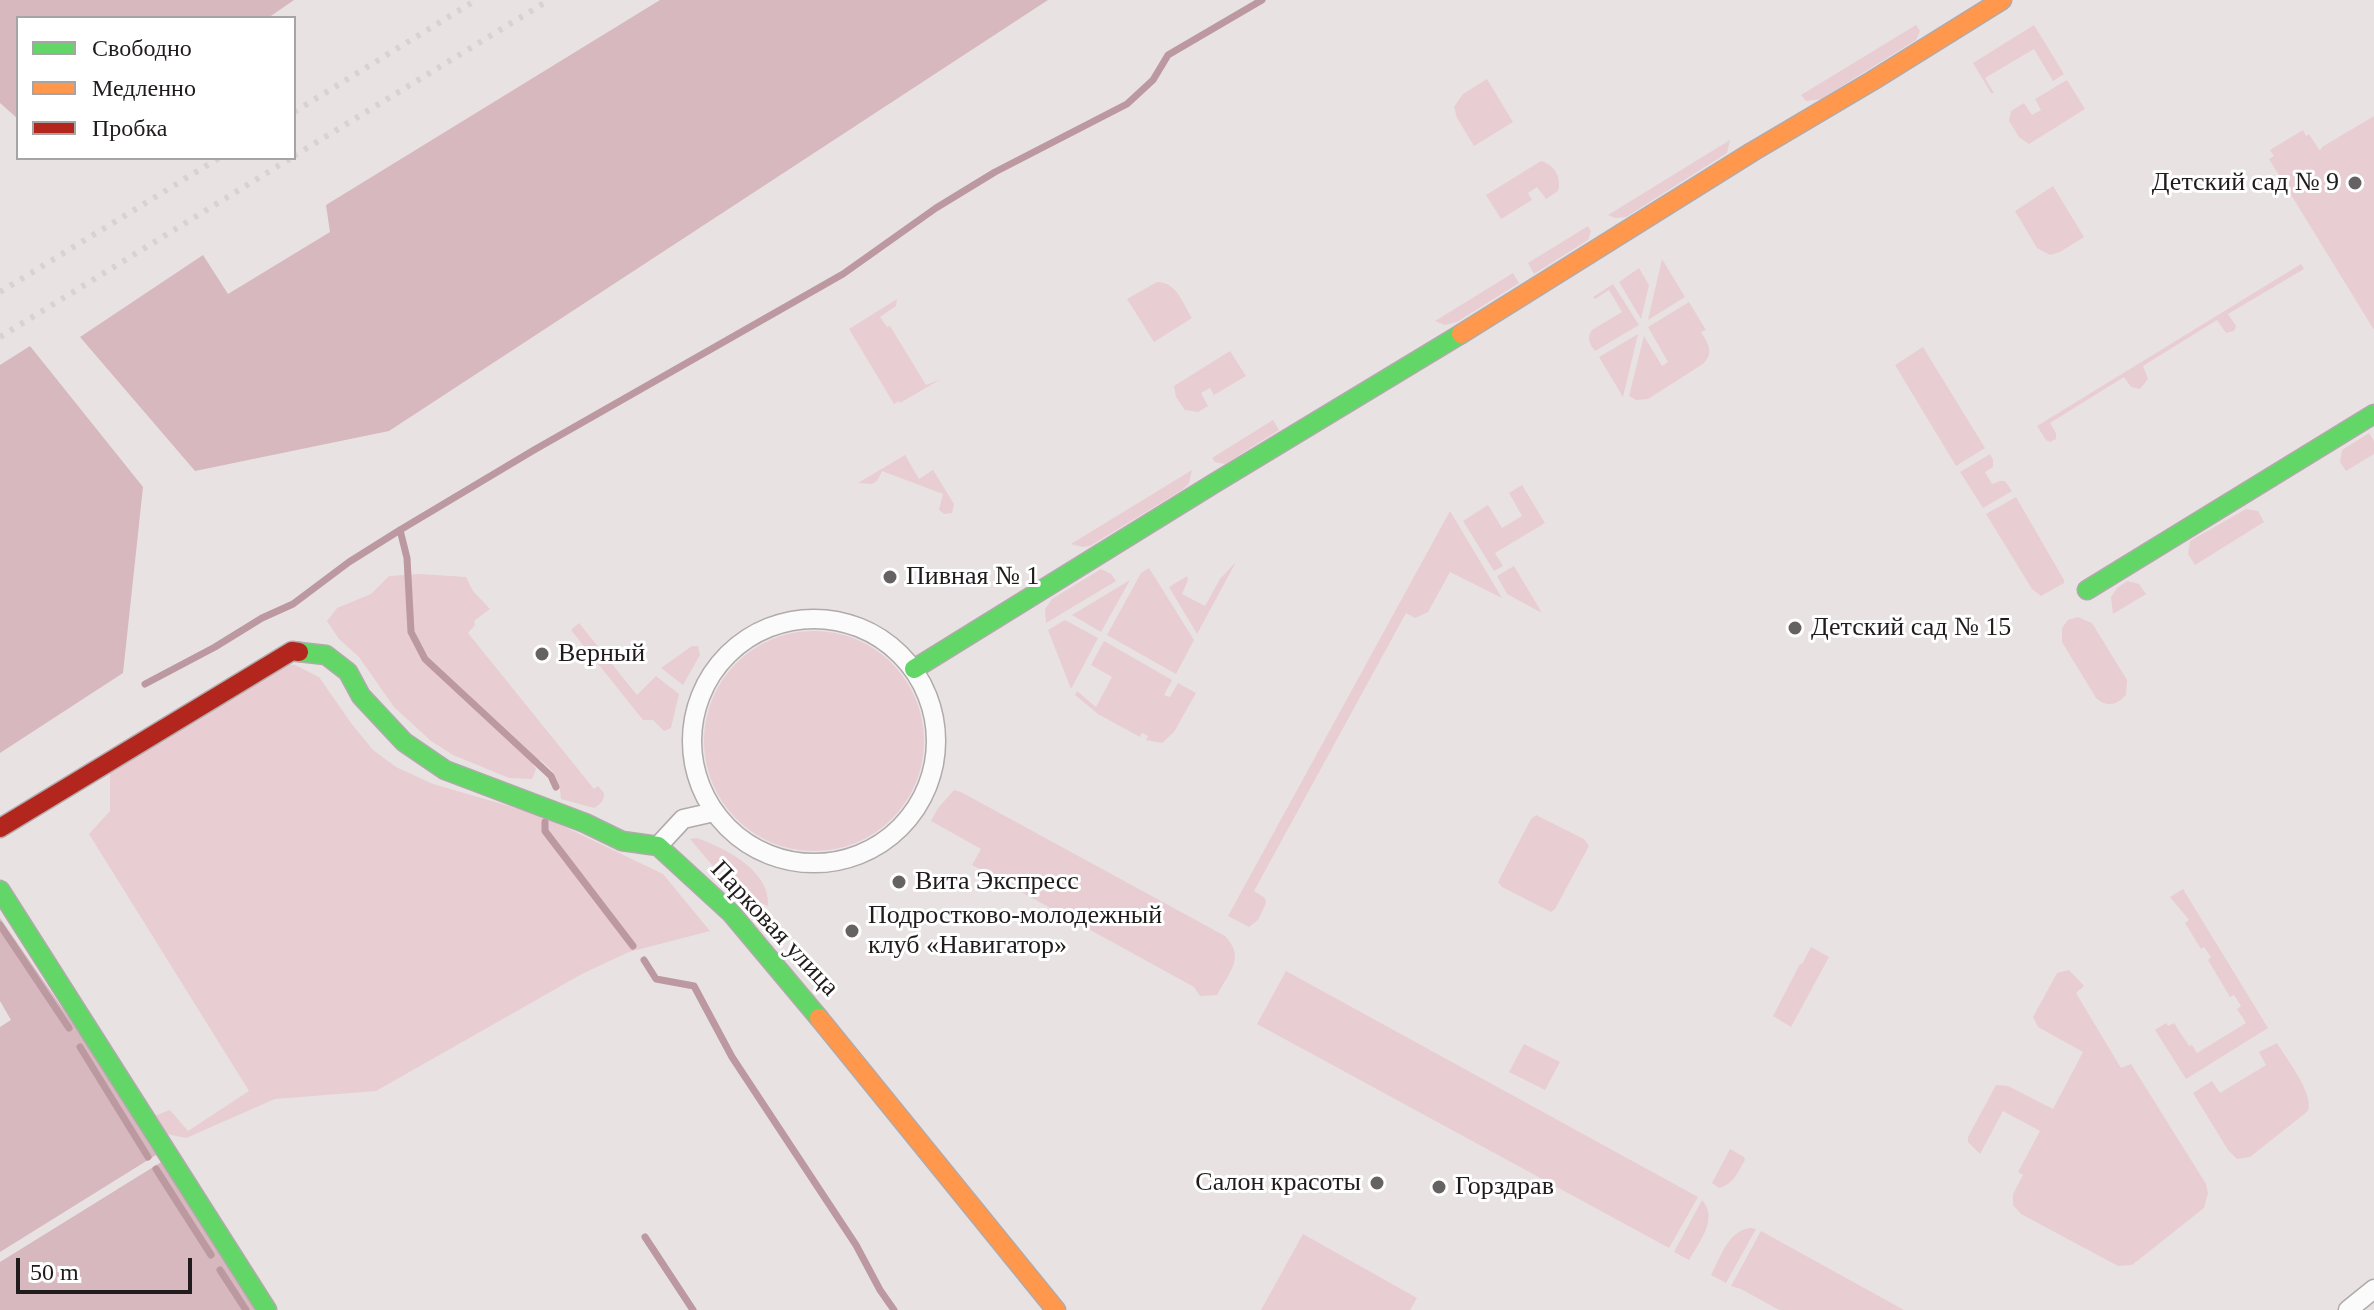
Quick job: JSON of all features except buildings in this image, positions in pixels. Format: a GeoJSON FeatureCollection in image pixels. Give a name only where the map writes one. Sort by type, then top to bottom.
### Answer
{"type":"FeatureCollection","features":[{"type":"Feature","properties":{"kind":"street"},"geometry":{"type":"LineString","coordinates":[[914,669],[2002,0]]}},
{"type":"Feature","properties":{"kind":"street"},"geometry":{"type":"LineString","coordinates":[[2087,590],[2374,414]]}},
{"type":"Feature","properties":{"kind":"street"},"geometry":{"type":"LineString","coordinates":[[802,619],[827,619],[876,635],[914,669],[932,707],[937,749],[928,787],[910,818],[895,834],[857,856],[836,862],[814,864],[788,861],[759,851],[734,835],[714,812],[704,797],[693,763],[694,718],[701,693],[715,669],[733,649],[753,634],[777,624],[802,619]]}},
{"type":"Feature","properties":{"kind":"street"},"geometry":{"type":"LineString","coordinates":[[0,828],[292,651],[326,655],[348,672],[361,696],[404,742],[445,770],[585,823],[622,841],[658,846],[683,819],[714,812]]}},
{"type":"Feature","properties":{"kind":"street","name":"Парковая улица"},"geometry":{"type":"LineString","coordinates":[[658,846],[731,913],[778,967],[1056,1310]]}},
{"type":"Feature","properties":{"kind":"street"},"geometry":{"type":"LineString","coordinates":[[0,890],[267,1310]]}},
{"type":"Feature","properties":{"kind":"street"},"geometry":{"type":"LineString","coordinates":[[2348,1310],[2374,1289]]}},
{"type":"Feature","properties":{"kind":"shaded area"},"geometry":{"type":"Polygon","coordinates":[[[0,0],[294,0],[271,16],[16,16],[16,117],[0,103],[0,0]]]}},
{"type":"Feature","properties":{"kind":"shaded area"},"geometry":{"type":"Polygon","coordinates":[[[660,0],[1048,0],[389,431],[195,471],[80,337],[203,255],[228,294],[330,232],[326,205],[660,0]]]}},
{"type":"Feature","properties":{"kind":"shaded area"},"geometry":{"type":"Polygon","coordinates":[[[1916,25],[1920,31],[1916,40],[1821,99],[1806,101],[1801,95],[1916,25]]]}},
{"type":"Feature","properties":{"kind":"shaded area"},"geometry":{"type":"Polygon","coordinates":[[[2034,25],[2064,74],[2053,81],[2034,49],[1985,78],[1994,93],[1991,93],[1973,63],[2034,25]]]}},
{"type":"Feature","properties":{"kind":"shaded area"},"geometry":{"type":"Polygon","coordinates":[[[1487,79],[1513,122],[1474,146],[1454,107],[1463,94],[1487,79]]]}},
{"type":"Feature","properties":{"kind":"shaded area"},"geometry":{"type":"Polygon","coordinates":[[[2067,80],[2085,109],[2029,144],[2019,137],[2009,121],[2011,111],[2024,103],[2032,115],[2041,110],[2035,99],[2067,80]]]}},
{"type":"Feature","properties":{"kind":"shaded area"},"geometry":{"type":"Polygon","coordinates":[[[2374,116],[2374,330],[2269,159],[2274,156],[2270,150],[2303,130],[2320,151],[2374,116]]]}},
{"type":"Feature","properties":{"kind":"shaded area"},"geometry":{"type":"Polygon","coordinates":[[[1730,140],[1727,153],[1626,217],[1608,215],[1730,140]]]}},
{"type":"Feature","properties":{"kind":"shaded area"},"geometry":{"type":"Polygon","coordinates":[[[1541,161],[1556,173],[1558,191],[1546,199],[1537,187],[1528,193],[1532,200],[1501,219],[1486,195],[1541,161]]]}},
{"type":"Feature","properties":{"kind":"shaded area"},"geometry":{"type":"Polygon","coordinates":[[[2053,186],[2084,237],[2050,255],[2037,248],[2015,211],[2053,186]]]}},
{"type":"Feature","properties":{"kind":"shaded area"},"geometry":{"type":"Polygon","coordinates":[[[1588,226],[1591,231],[1588,240],[1534,274],[1528,263],[1588,226]]]}},
{"type":"Feature","properties":{"kind":"shaded area"},"geometry":{"type":"Polygon","coordinates":[[[1662,259],[1685,297],[1648,320],[1662,259]]]}},
{"type":"Feature","properties":{"kind":"shaded area"},"geometry":{"type":"Polygon","coordinates":[[[2301,264],[2304,269],[2228,314],[2236,326],[2234,331],[2226,333],[2217,320],[2143,366],[2148,379],[2140,389],[2131,387],[2124,377],[2050,423],[2056,439],[2046,440],[2037,426],[2301,264]]]}},
{"type":"Feature","properties":{"kind":"shaded area"},"geometry":{"type":"Polygon","coordinates":[[[1639,268],[1649,285],[1641,319],[1619,282],[1639,268]]]}},
{"type":"Feature","properties":{"kind":"shaded area"},"geometry":{"type":"Polygon","coordinates":[[[1513,273],[1519,283],[1457,322],[1445,325],[1435,321],[1513,273]]]}},
{"type":"Feature","properties":{"kind":"shaded area"},"geometry":{"type":"Polygon","coordinates":[[[1157,282],[1174,290],[1192,318],[1154,342],[1127,299],[1157,282]]]}},
{"type":"Feature","properties":{"kind":"shaded area"},"geometry":{"type":"Polygon","coordinates":[[[1613,284],[1639,325],[1595,351],[1589,338],[1592,330],[1622,312],[1609,290],[1595,299],[1593,297],[1613,284]]]}},
{"type":"Feature","properties":{"kind":"shaded area"},"geometry":{"type":"Polygon","coordinates":[[[897,299],[896,306],[880,317],[887,327],[890,326],[926,385],[941,379],[894,404],[849,329],[897,299]]]}},
{"type":"Feature","properties":{"kind":"shaded area"},"geometry":{"type":"Polygon","coordinates":[[[1689,302],[1706,330],[1701,332],[1709,348],[1706,360],[1648,399],[1636,400],[1629,396],[1644,336],[1662,366],[1668,362],[1648,327],[1689,302]]]}},
{"type":"Feature","properties":{"kind":"shaded area"},"geometry":{"type":"Polygon","coordinates":[[[1638,334],[1623,397],[1599,357],[1638,334]]]}},
{"type":"Feature","properties":{"kind":"shaded area"},"geometry":{"type":"Polygon","coordinates":[[[30,346],[143,487],[123,673],[0,753],[0,365],[30,346]]]}},
{"type":"Feature","properties":{"kind":"shaded area"},"geometry":{"type":"Polygon","coordinates":[[[1923,347],[1985,448],[1956,466],[1895,365],[1923,347]]]}},
{"type":"Feature","properties":{"kind":"shaded area"},"geometry":{"type":"Polygon","coordinates":[[[1230,351],[1246,376],[1214,395],[1210,388],[1201,393],[1208,406],[1198,412],[1185,410],[1176,397],[1174,386],[1230,351]]]}},
{"type":"Feature","properties":{"kind":"shaded area"},"geometry":{"type":"Polygon","coordinates":[[[1273,420],[1279,430],[1225,464],[1212,458],[1273,420]]]}},
{"type":"Feature","properties":{"kind":"shaded area"},"geometry":{"type":"Polygon","coordinates":[[[2369,433],[2374,441],[2374,454],[2346,471],[2340,462],[2342,450],[2369,433]]]}},
{"type":"Feature","properties":{"kind":"shaded area"},"geometry":{"type":"Polygon","coordinates":[[[1990,454],[1993,467],[1985,472],[1992,484],[2005,481],[2012,491],[1983,508],[1960,472],[1990,454]]]}},
{"type":"Feature","properties":{"kind":"shaded area"},"geometry":{"type":"Polygon","coordinates":[[[905,455],[919,479],[933,470],[954,504],[952,513],[944,514],[939,510],[943,494],[882,471],[872,484],[858,483],[905,455]]]}},
{"type":"Feature","properties":{"kind":"shaded area"},"geometry":{"type":"Polygon","coordinates":[[[1192,470],[1189,483],[1182,490],[1090,546],[1071,544],[1192,470]]]}},
{"type":"Feature","properties":{"kind":"shaded area"},"geometry":{"type":"Polygon","coordinates":[[[1522,485],[1545,523],[1495,553],[1503,566],[1494,571],[1463,521],[1488,505],[1502,528],[1522,516],[1509,493],[1522,485]]]}},
{"type":"Feature","properties":{"kind":"shaded area"},"geometry":{"type":"Polygon","coordinates":[[[2016,497],[2064,580],[2064,583],[2041,596],[2032,589],[1986,514],[2016,497]]]}},
{"type":"Feature","properties":{"kind":"shaded area"},"geometry":{"type":"Polygon","coordinates":[[[2246,509],[2258,511],[2264,522],[2195,565],[2188,554],[2190,541],[2246,509]]]}},
{"type":"Feature","properties":{"kind":"shaded area"},"geometry":{"type":"Polygon","coordinates":[[[1450,511],[1502,598],[1450,572],[1428,612],[1415,618],[1406,613],[1254,891],[1265,898],[1266,903],[1258,920],[1249,927],[1228,916],[1450,511]]]}},
{"type":"Feature","properties":{"kind":"shaded area"},"geometry":{"type":"Polygon","coordinates":[[[1236,562],[1197,634],[1169,587],[1187,576],[1182,594],[1205,606],[1220,579],[1236,562]]]}},
{"type":"Feature","properties":{"kind":"shaded area"},"geometry":{"type":"Polygon","coordinates":[[[1514,566],[1542,613],[1507,594],[1497,576],[1514,566]]]}},
{"type":"Feature","properties":{"kind":"shaded area"},"geometry":{"type":"Polygon","coordinates":[[[1149,568],[1194,640],[1176,674],[1107,635],[1141,573],[1149,568]]]}},
{"type":"Feature","properties":{"kind":"shaded area"},"geometry":{"type":"Polygon","coordinates":[[[1101,569],[1116,581],[1046,623],[1045,609],[1052,599],[1101,569]]]}},
{"type":"Feature","properties":{"kind":"shaded area"},"geometry":{"type":"Polygon","coordinates":[[[389,576],[466,577],[473,591],[490,609],[474,621],[475,625],[468,633],[594,789],[598,786],[604,793],[599,805],[594,808],[561,799],[556,777],[540,760],[533,764],[536,769],[532,779],[509,778],[453,755],[431,741],[394,707],[359,657],[339,639],[327,621],[337,608],[371,594],[389,576]]]}},
{"type":"Feature","properties":{"kind":"shaded area"},"geometry":{"type":"Polygon","coordinates":[[[1130,580],[1101,632],[1072,615],[1130,580]]]}},
{"type":"Feature","properties":{"kind":"shaded area"},"geometry":{"type":"Polygon","coordinates":[[[2127,581],[2139,584],[2146,594],[2113,614],[2111,597],[2127,581]]]}},
{"type":"Feature","properties":{"kind":"shaded area"},"geometry":{"type":"Polygon","coordinates":[[[2078,617],[2092,623],[2127,680],[2126,695],[2115,703],[2104,703],[2096,698],[2062,642],[2062,628],[2068,620],[2078,617]]]}},
{"type":"Feature","properties":{"kind":"shaded area"},"geometry":{"type":"Polygon","coordinates":[[[1065,620],[1098,638],[1071,689],[1048,630],[1065,620]]]}},
{"type":"Feature","properties":{"kind":"shaded area"},"geometry":{"type":"Polygon","coordinates":[[[579,623],[637,695],[656,676],[679,694],[671,728],[664,731],[653,720],[643,720],[571,630],[579,623]]]}},
{"type":"Feature","properties":{"kind":"shaded area"},"geometry":{"type":"Polygon","coordinates":[[[814,631],[856,639],[892,663],[916,699],[924,741],[916,783],[892,819],[856,843],[814,851],[772,843],[736,819],[712,783],[704,741],[712,699],[736,663],[772,639],[814,631]]]}},
{"type":"Feature","properties":{"kind":"shaded area"},"geometry":{"type":"Polygon","coordinates":[[[1104,641],[1172,680],[1164,695],[1170,697],[1178,683],[1196,693],[1174,732],[1162,743],[1146,740],[1148,736],[1142,733],[1140,737],[1098,714],[1075,695],[1077,691],[1096,707],[1112,677],[1091,665],[1104,641]]]}},
{"type":"Feature","properties":{"kind":"shaded area"},"geometry":{"type":"Polygon","coordinates":[[[692,646],[698,646],[700,655],[683,685],[661,668],[692,646]]]}},
{"type":"Feature","properties":{"kind":"shaded area"},"geometry":{"type":"Polygon","coordinates":[[[277,663],[295,665],[319,677],[373,750],[396,767],[433,784],[540,815],[663,874],[710,931],[629,952],[582,974],[376,1091],[275,1099],[186,1138],[162,1133],[154,1116],[170,1110],[188,1131],[249,1091],[89,834],[110,811],[110,772],[277,663]]]}},
{"type":"Feature","properties":{"kind":"shaded area"},"geometry":{"type":"Polygon","coordinates":[[[954,790],[1225,936],[1235,958],[1217,995],[1200,996],[1194,987],[972,865],[981,849],[931,821],[954,790]]]}},
{"type":"Feature","properties":{"kind":"shaded area"},"geometry":{"type":"Polygon","coordinates":[[[1536,815],[1584,839],[1589,846],[1551,912],[1498,882],[1536,815]]]}},
{"type":"Feature","properties":{"kind":"shaded area"},"geometry":{"type":"Polygon","coordinates":[[[697,838],[733,855],[754,872],[767,893],[768,906],[743,895],[741,882],[724,863],[722,871],[717,871],[690,839],[697,838]]]}},
{"type":"Feature","properties":{"kind":"shaded area"},"geometry":{"type":"Polygon","coordinates":[[[2183,889],[2268,1028],[2186,1079],[2155,1030],[2166,1023],[2168,1026],[2174,1023],[2197,1053],[2246,1023],[2237,1009],[2241,1006],[2234,995],[2230,997],[2208,960],[2211,957],[2204,947],[2201,949],[2185,923],[2189,920],[2170,897],[2183,889]]]}},
{"type":"Feature","properties":{"kind":"shaded area"},"geometry":{"type":"Polygon","coordinates":[[[0,918],[83,1038],[156,1155],[0,1252],[0,1027],[11,1020],[0,1001],[0,918]]]}},
{"type":"Feature","properties":{"kind":"shaded area"},"geometry":{"type":"Polygon","coordinates":[[[1811,947],[1829,957],[1791,1027],[1773,1016],[1811,947]]]}},
{"type":"Feature","properties":{"kind":"shaded area"},"geometry":{"type":"Polygon","coordinates":[[[2069,970],[2084,986],[2076,993],[2121,1068],[2131,1064],[2206,1184],[2208,1193],[2204,1208],[2132,1265],[2118,1266],[2021,1214],[2013,1205],[2013,1194],[2023,1175],[2018,1172],[2040,1131],[2003,1111],[1980,1154],[1968,1142],[1996,1085],[2008,1086],[2053,1109],[2083,1052],[2038,1027],[2033,1017],[2057,973],[2069,970]]]}},
{"type":"Feature","properties":{"kind":"shaded area"},"geometry":{"type":"Polygon","coordinates":[[[1286,971],[1698,1197],[1669,1248],[1257,1024],[1286,971]]]}},
{"type":"Feature","properties":{"kind":"shaded area"},"geometry":{"type":"Polygon","coordinates":[[[2277,1043],[2303,1086],[2308,1111],[2250,1157],[2237,1159],[2228,1150],[2193,1093],[2212,1081],[2220,1093],[2266,1065],[2259,1052],[2277,1043]]]}},
{"type":"Feature","properties":{"kind":"shaded area"},"geometry":{"type":"Polygon","coordinates":[[[1524,1044],[1560,1062],[1545,1090],[1509,1072],[1524,1044]]]}},
{"type":"Feature","properties":{"kind":"shaded area"},"geometry":{"type":"Polygon","coordinates":[[[1730,1149],[1745,1160],[1732,1181],[1719,1188],[1712,1183],[1730,1149]]]}},
{"type":"Feature","properties":{"kind":"shaded area"},"geometry":{"type":"Polygon","coordinates":[[[163,1161],[257,1310],[0,1310],[0,1262],[163,1161]]]}},
{"type":"Feature","properties":{"kind":"shaded area"},"geometry":{"type":"Polygon","coordinates":[[[1702,1200],[1707,1207],[1708,1223],[1689,1260],[1674,1252],[1702,1200]]]}},
{"type":"Feature","properties":{"kind":"shaded area"},"geometry":{"type":"Polygon","coordinates":[[[1751,1228],[1756,1229],[1726,1283],[1711,1275],[1731,1239],[1751,1228]]]}},
{"type":"Feature","properties":{"kind":"shaded area"},"geometry":{"type":"Polygon","coordinates":[[[1761,1231],[1904,1310],[1779,1310],[1731,1286],[1761,1231]]]}},
{"type":"Feature","properties":{"kind":"shaded area"},"geometry":{"type":"Polygon","coordinates":[[[1303,1234],[1417,1298],[1410,1310],[1261,1310],[1303,1234]]]}},
{"type":"Feature","properties":{"kind":"waterway"},"geometry":{"type":"LineString","coordinates":[[145,684],[262,618],[293,604],[349,562],[400,530],[843,274],[936,208],[995,172],[1127,104],[1153,80],[1168,55],[1262,0]]}},
{"type":"Feature","properties":{"kind":"waterway"},"geometry":{"type":"LineString","coordinates":[[400,530],[407,558],[411,632],[425,659],[551,776],[556,787]]}},
{"type":"Feature","properties":{"kind":"waterway"},"geometry":{"type":"LineString","coordinates":[[545,822],[545,831],[633,946]]}},
{"type":"Feature","properties":{"kind":"waterway"},"geometry":{"type":"LineString","coordinates":[[0,925],[69,1028]]}},
{"type":"Feature","properties":{"kind":"waterway"},"geometry":{"type":"LineString","coordinates":[[644,960],[656,979],[694,986],[732,1057],[856,1245],[894,1310]]}},
{"type":"Feature","properties":{"kind":"waterway"},"geometry":{"type":"LineString","coordinates":[[80,1047],[148,1157]]}},
{"type":"Feature","properties":{"kind":"waterway"},"geometry":{"type":"LineString","coordinates":[[156,1169],[211,1255]]}},
{"type":"Feature","properties":{"kind":"waterway"},"geometry":{"type":"LineString","coordinates":[[645,1237],[693,1310]]}},
{"type":"Feature","properties":{"kind":"waterway"},"geometry":{"type":"LineString","coordinates":[[220,1270],[246,1310]]}},
{"type":"Feature","properties":{"kind":"railway"},"geometry":{"type":"LineString","coordinates":[[296,111],[476,0]]}},
{"type":"Feature","properties":{"kind":"railway"},"geometry":{"type":"LineString","coordinates":[[296,155],[549,0]]}},
{"type":"Feature","properties":{"kind":"railway"},"geometry":{"type":"LineString","coordinates":[[0,292],[216,160]]}},
{"type":"Feature","properties":{"kind":"railway"},"geometry":{"type":"LineString","coordinates":[[0,337],[288,160]]}},
{"type":"Feature","properties":{"kind":"traffic: fast"},"geometry":{"type":"LineString","coordinates":[[914,669],[1461,334]]}},
{"type":"Feature","properties":{"kind":"traffic: fast"},"geometry":{"type":"LineString","coordinates":[[2087,590],[2374,414]]}},
{"type":"Feature","properties":{"kind":"traffic: fast"},"geometry":{"type":"LineString","coordinates":[[299,652],[326,655],[348,672],[361,696],[404,742],[445,770],[585,823],[622,841],[658,846],[731,913],[819,1018]]}},
{"type":"Feature","properties":{"kind":"traffic: fast"},"geometry":{"type":"LineString","coordinates":[[0,890],[267,1310]]}},
{"type":"Feature","properties":{"kind":"traffic: slow"},"geometry":{"type":"LineString","coordinates":[[1461,334],[2002,0]]}},
{"type":"Feature","properties":{"kind":"traffic: slow"},"geometry":{"type":"LineString","coordinates":[[819,1018],[1056,1310]]}},
{"type":"Feature","properties":{"kind":"traffic: jam"},"geometry":{"type":"LineString","coordinates":[[0,828],[292,651],[299,652]]}},
{"type":"Feature","properties":{"kind":"place","name":"Детский сад № 9"},"geometry":{"type":"Point","coordinates":[2355,183]}},
{"type":"Feature","properties":{"kind":"place","name":"Пивная № 1"},"geometry":{"type":"Point","coordinates":[890,577]}},
{"type":"Feature","properties":{"kind":"place","name":"Детский сад № 15"},"geometry":{"type":"Point","coordinates":[1795,628]}},
{"type":"Feature","properties":{"kind":"place","name":"Верный"},"geometry":{"type":"Point","coordinates":[542,654]}},
{"type":"Feature","properties":{"kind":"place","name":"Вита Экспресс"},"geometry":{"type":"Point","coordinates":[899,882]}},
{"type":"Feature","properties":{"kind":"place","name":"Подростково-молодежный клуб «Навигатор»"},"geometry":{"type":"Point","coordinates":[852,931]}},
{"type":"Feature","properties":{"kind":"place","name":"Салон красоты"},"geometry":{"type":"Point","coordinates":[1377,1183]}},
{"type":"Feature","properties":{"kind":"place","name":"Горздрав"},"geometry":{"type":"Point","coordinates":[1439,1187]}}]}
